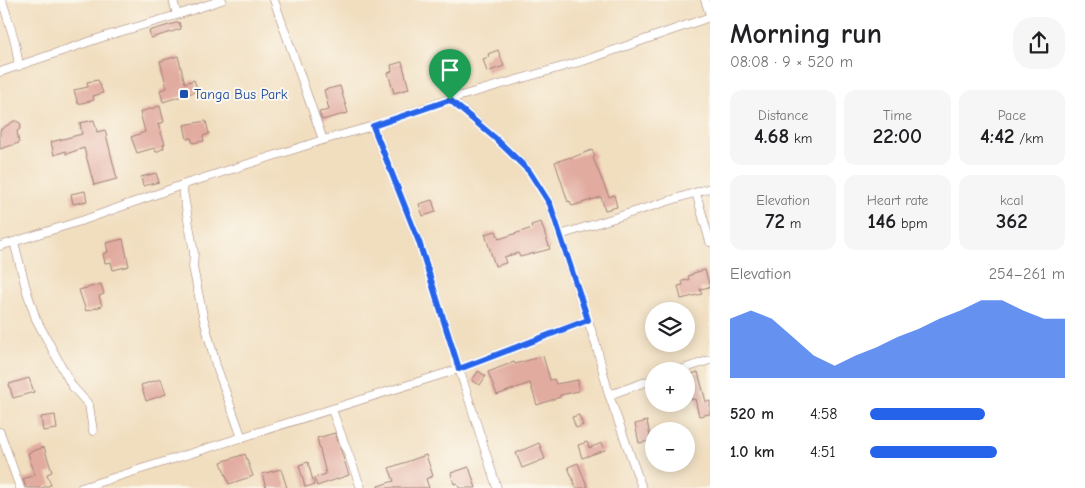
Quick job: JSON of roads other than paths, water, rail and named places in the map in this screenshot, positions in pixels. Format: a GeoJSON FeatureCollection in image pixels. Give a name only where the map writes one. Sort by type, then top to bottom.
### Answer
{"type":"FeatureCollection","features":[{"type":"Feature","properties":{"kind":"street"},"geometry":{"type":"LineString","coordinates":[[2,0],[15,42],[19,66]]}},
{"type":"Feature","properties":{"kind":"street"},"geometry":{"type":"LineString","coordinates":[[173,0],[177,15]]}},
{"type":"Feature","properties":{"kind":"street"},"geometry":{"type":"LineString","coordinates":[[0,72],[106,36],[222,0]]}},
{"type":"Feature","properties":{"kind":"street"},"geometry":{"type":"LineString","coordinates":[[274,0],[323,140]]}},
{"type":"Feature","properties":{"kind":"street"},"geometry":{"type":"LineString","coordinates":[[0,246],[323,140],[586,60],[710,16],[705,0]]}},
{"type":"Feature","properties":{"kind":"street"},"geometry":{"type":"LineString","coordinates":[[450,100],[495,138],[529,171],[550,204],[610,395],[642,488]]}},
{"type":"Feature","properties":{"kind":"street"},"geometry":{"type":"LineString","coordinates":[[373,126],[419,242],[497,488]]}},
{"type":"Feature","properties":{"kind":"street"},"geometry":{"type":"LineString","coordinates":[[182,185],[194,253],[193,267],[203,316],[216,365],[242,438]]}},
{"type":"Feature","properties":{"kind":"street"},"geometry":{"type":"LineString","coordinates":[[560,236],[710,188]]}},
{"type":"Feature","properties":{"kind":"street"},"geometry":{"type":"LineString","coordinates":[[696,193],[710,242]]}},
{"type":"Feature","properties":{"kind":"street"},"geometry":{"type":"LineString","coordinates":[[14,242],[36,319],[72,386],[89,405],[93,431]]}},
{"type":"Feature","properties":{"kind":"street"},"geometry":{"type":"LineString","coordinates":[[81,488],[459,369],[588,320]]}},
{"type":"Feature","properties":{"kind":"street"},"geometry":{"type":"LineString","coordinates":[[695,365],[710,360]]}},
{"type":"Feature","properties":{"kind":"street"},"geometry":{"type":"LineString","coordinates":[[610,395],[645,382]]}},
{"type":"Feature","properties":{"kind":"street"},"geometry":{"type":"LineString","coordinates":[[332,410],[361,488]]}},
{"type":"Feature","properties":{"kind":"street"},"geometry":{"type":"LineString","coordinates":[[0,432],[20,488]]}},
{"type":"Feature","properties":{"kind":"place","name":"Tanga Bus Park"},"geometry":{"type":"Point","coordinates":[184,94]}}]}
